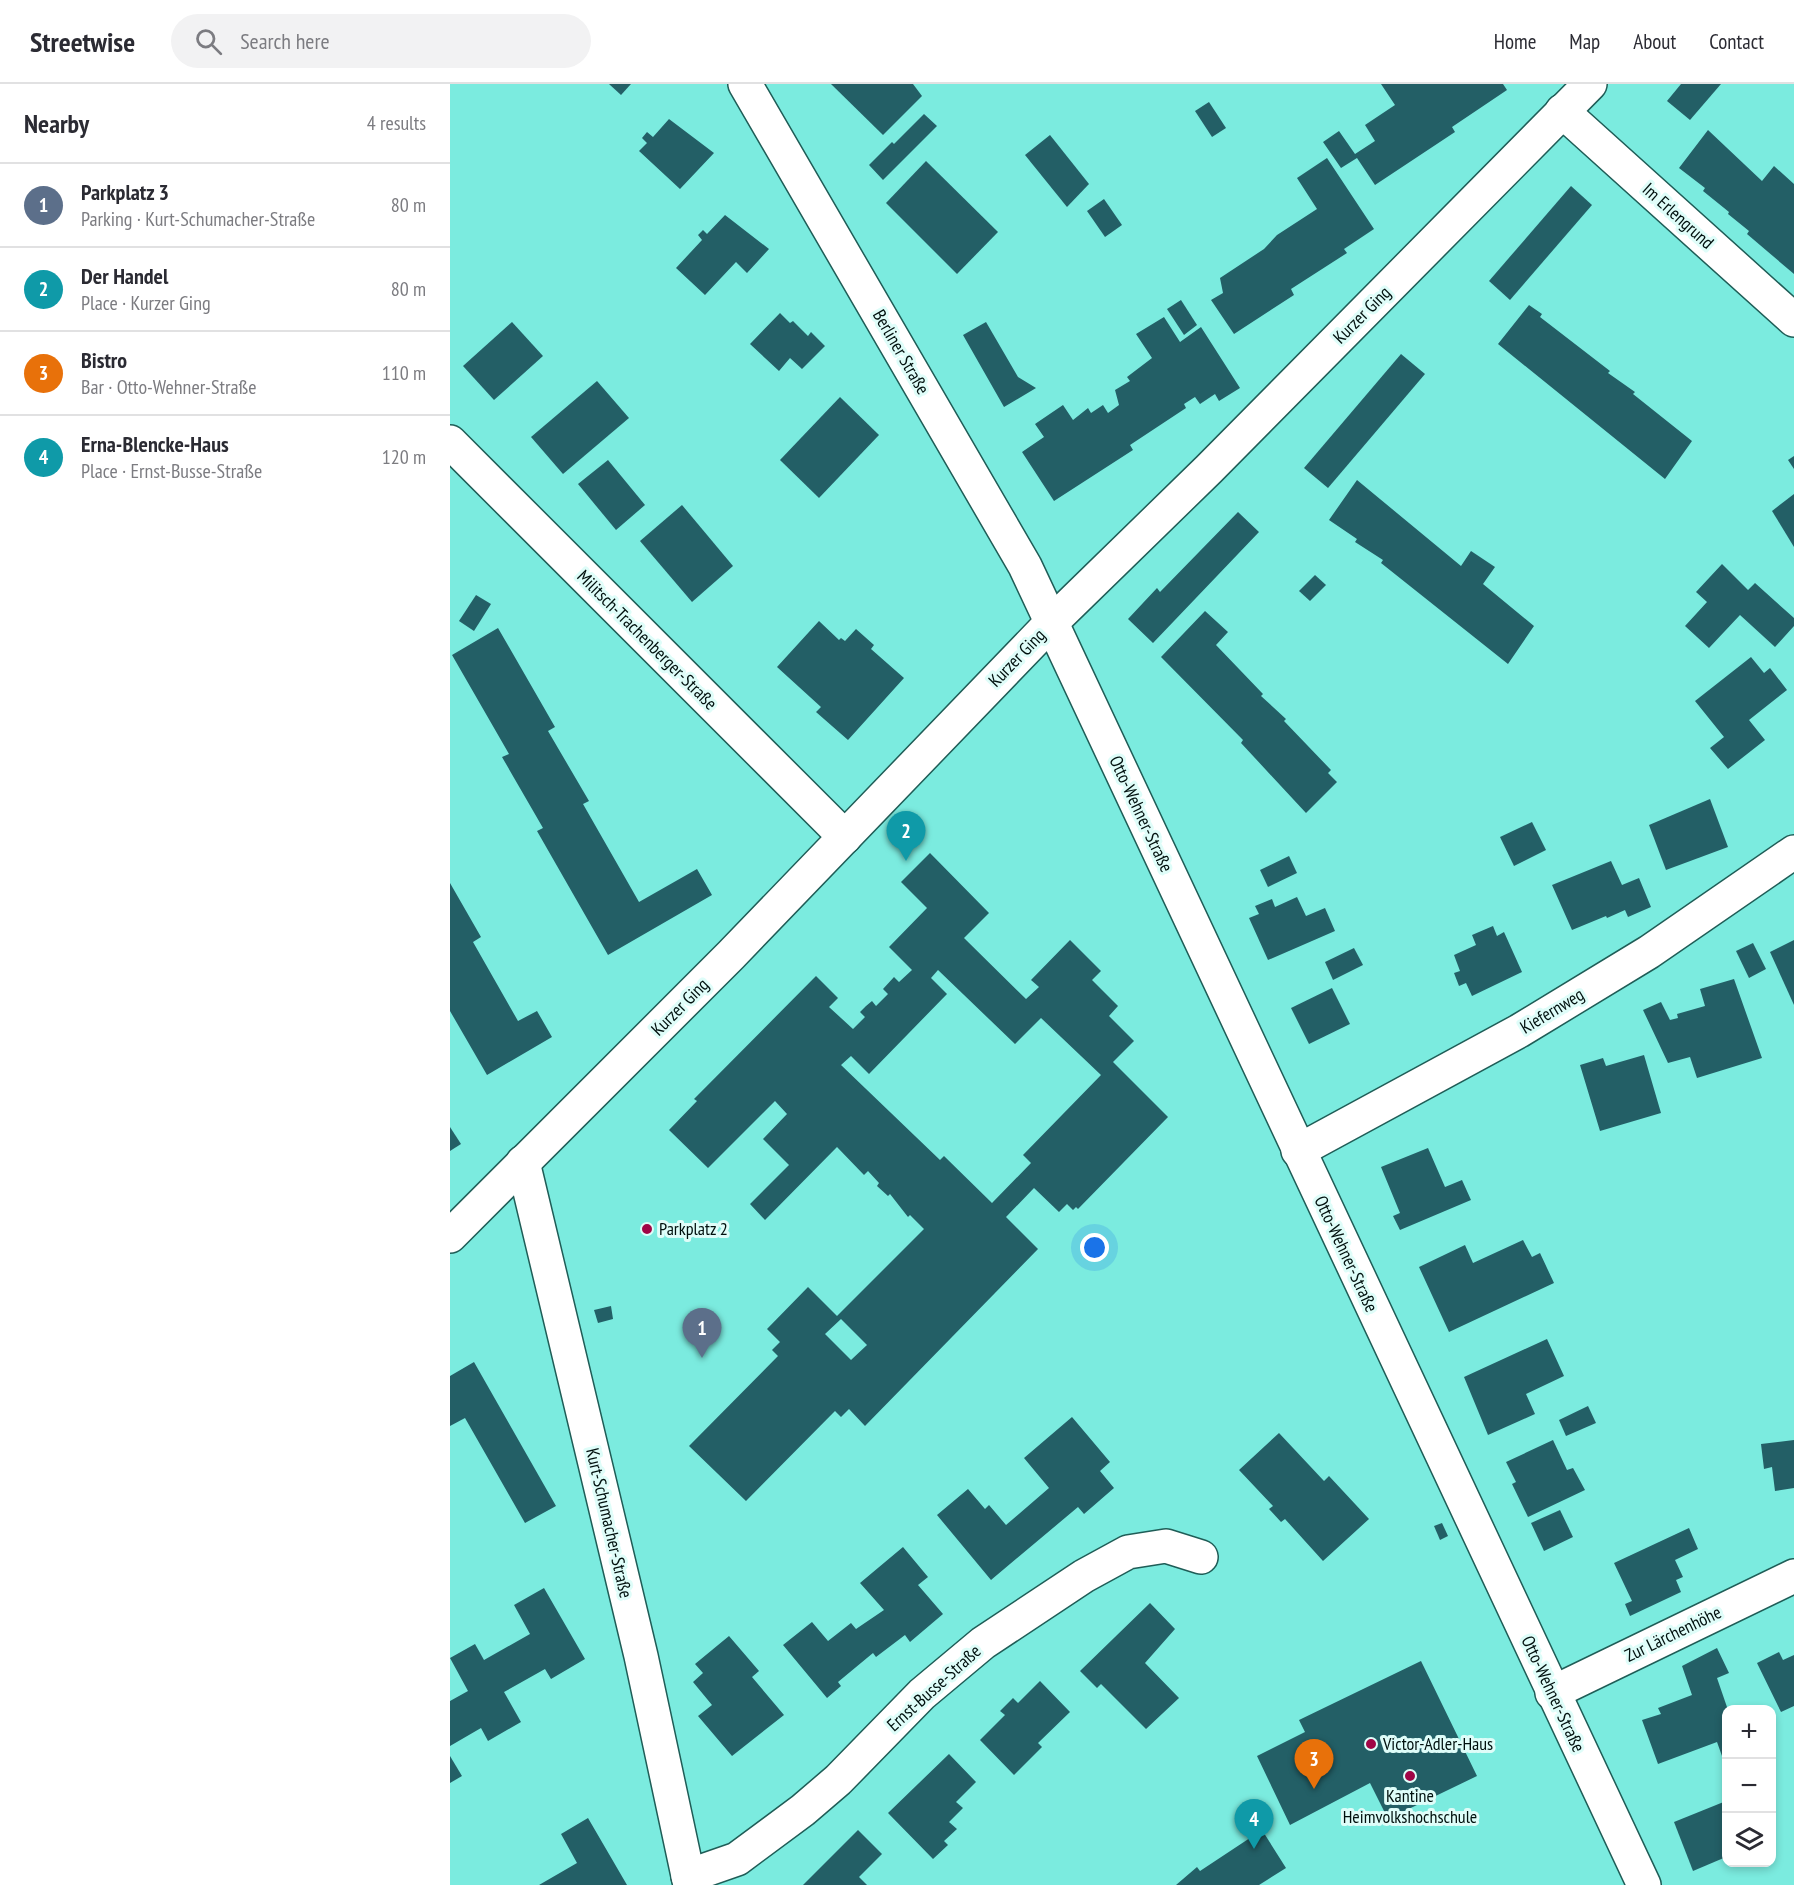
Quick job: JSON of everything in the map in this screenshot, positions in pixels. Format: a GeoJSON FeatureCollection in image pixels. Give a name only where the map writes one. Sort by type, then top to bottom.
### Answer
{"type":"FeatureCollection","features":[{"type":"Feature","properties":{"kind":"street","name":"Berliner Straße"},"geometry":{"type":"LineString","coordinates":[[745,84],[1025,566],[1051,623]]}},
{"type":"Feature","properties":{"kind":"street","name":"Kurzer Ging"},"geometry":{"type":"LineString","coordinates":[[450,1236],[590,1098],[1051,623],[1209,469],[1578,93]]}},
{"type":"Feature","properties":{"kind":"street","name":"Im Erlengrund"},"geometry":{"type":"LineString","coordinates":[[1578,93],[1794,320]]}},
{"type":"Feature","properties":{"kind":"street","name":"Militsch-Trachenberger-Straße"},"geometry":{"type":"LineString","coordinates":[[450,442],[844,837]]}},
{"type":"Feature","properties":{"kind":"street","name":"Otto-Wehner-Straße"},"geometry":{"type":"LineString","coordinates":[[1051,623],[1644,1885]]}},
{"type":"Feature","properties":{"kind":"street","name":"Kiefernweg"},"geometry":{"type":"LineString","coordinates":[[1298,1151],[1519,1031],[1649,952],[1794,852]]}},
{"type":"Feature","properties":{"kind":"street","name":"Kurt-Schumacher-Straße"},"geometry":{"type":"LineString","coordinates":[[523,1162],[641,1656],[689,1881]]}},
{"type":"Feature","properties":{"kind":"street","name":"Ernst-Busse-Straße"},"geometry":{"type":"LineString","coordinates":[[689,1881],[737,1859],[803,1810],[838,1780],[922,1694],[983,1643],[1084,1576],[1128,1552],[1166,1546],[1201,1557]]}},
{"type":"Feature","properties":{"kind":"street","name":"Zur Lärchenhöhe"},"geometry":{"type":"LineString","coordinates":[[1552,1693],[1794,1576]]}},
{"type":"Feature","properties":{"kind":"building"},"geometry":{"type":"Polygon","coordinates":[[[609,84],[631,84],[621,95],[609,84]]]}},
{"type":"Feature","properties":{"kind":"building"},"geometry":{"type":"Polygon","coordinates":[[[831,84],[913,84],[922,96],[883,135],[831,84]]]}},
{"type":"Feature","properties":{"kind":"building"},"geometry":{"type":"Polygon","coordinates":[[[1381,84],[1503,84],[1507,90],[1452,127],[1455,132],[1375,185],[1357,158],[1341,168],[1323,142],[1339,131],[1355,154],[1375,141],[1365,125],[1395,105],[1381,84]]]}},
{"type":"Feature","properties":{"kind":"building"},"geometry":{"type":"Polygon","coordinates":[[[1681,84],[1721,84],[1690,120],[1667,101],[1681,84]]]}},
{"type":"Feature","properties":{"kind":"building"},"geometry":{"type":"Polygon","coordinates":[[[1209,102],[1226,128],[1212,137],[1195,111],[1209,102]]]}},
{"type":"Feature","properties":{"kind":"building"},"geometry":{"type":"Polygon","coordinates":[[[924,114],[937,126],[883,180],[869,165],[924,114]]]}},
{"type":"Feature","properties":{"kind":"building"},"geometry":{"type":"Polygon","coordinates":[[[669,119],[714,153],[680,189],[639,151],[647,143],[642,138],[647,132],[653,137],[669,119]]]}},
{"type":"Feature","properties":{"kind":"building"},"geometry":{"type":"Polygon","coordinates":[[[1708,130],[1762,181],[1774,166],[1794,184],[1794,274],[1747,234],[1749,231],[1703,191],[1705,188],[1679,168],[1708,130]]]}},
{"type":"Feature","properties":{"kind":"building"},"geometry":{"type":"Polygon","coordinates":[[[1050,135],[1089,184],[1067,207],[1025,155],[1050,135]]]}},
{"type":"Feature","properties":{"kind":"building"},"geometry":{"type":"Polygon","coordinates":[[[1327,158],[1374,229],[1344,249],[1347,253],[1291,289],[1294,295],[1234,334],[1211,300],[1223,293],[1220,278],[1264,249],[1277,235],[1317,209],[1297,178],[1327,158]]]}},
{"type":"Feature","properties":{"kind":"building"},"geometry":{"type":"Polygon","coordinates":[[[926,161],[998,232],[957,274],[886,203],[926,161]]]}},
{"type":"Feature","properties":{"kind":"building"},"geometry":{"type":"Polygon","coordinates":[[[1571,186],[1592,205],[1510,300],[1489,281],[1571,186]]]}},
{"type":"Feature","properties":{"kind":"building"},"geometry":{"type":"Polygon","coordinates":[[[1104,199],[1122,225],[1105,237],[1087,211],[1104,199]]]}},
{"type":"Feature","properties":{"kind":"building"},"geometry":{"type":"Polygon","coordinates":[[[725,215],[769,249],[747,273],[736,262],[705,295],[676,268],[702,240],[698,235],[703,230],[707,234],[725,215]]]}},
{"type":"Feature","properties":{"kind":"building"},"geometry":{"type":"Polygon","coordinates":[[[1181,300],[1197,325],[1184,335],[1167,309],[1181,300]]]}},
{"type":"Feature","properties":{"kind":"building"},"geometry":{"type":"Polygon","coordinates":[[[1529,305],[1542,314],[1540,317],[1610,371],[1608,373],[1635,392],[1633,394],[1692,441],[1665,479],[1498,344],[1529,305]]]}},
{"type":"Feature","properties":{"kind":"building"},"geometry":{"type":"Polygon","coordinates":[[[780,313],[790,323],[793,321],[808,336],[811,332],[825,346],[802,369],[790,358],[779,371],[750,344],[780,313]]]}},
{"type":"Feature","properties":{"kind":"building"},"geometry":{"type":"Polygon","coordinates":[[[1164,317],[1180,342],[1201,327],[1240,388],[1219,401],[1215,394],[1200,404],[1195,397],[1184,404],[1186,408],[1130,445],[1133,450],[1054,501],[1022,452],[1044,437],[1035,424],[1063,405],[1073,420],[1088,408],[1091,413],[1103,405],[1108,413],[1119,405],[1115,390],[1130,381],[1127,377],[1152,358],[1136,334],[1164,317]]]}},
{"type":"Feature","properties":{"kind":"building"},"geometry":{"type":"Polygon","coordinates":[[[512,322],[543,356],[494,400],[463,366],[512,322]]]}},
{"type":"Feature","properties":{"kind":"building"},"geometry":{"type":"Polygon","coordinates":[[[986,322],[1018,377],[1036,388],[1004,407],[963,335],[986,322]]]}},
{"type":"Feature","properties":{"kind":"building"},"geometry":{"type":"Polygon","coordinates":[[[1401,354],[1425,374],[1328,488],[1304,468],[1401,354]]]}},
{"type":"Feature","properties":{"kind":"building"},"geometry":{"type":"Polygon","coordinates":[[[597,381],[629,418],[563,474],[531,437],[597,381]]]}},
{"type":"Feature","properties":{"kind":"building"},"geometry":{"type":"Polygon","coordinates":[[[840,397],[879,435],[819,498],[780,460],[840,397]]]}},
{"type":"Feature","properties":{"kind":"building"},"geometry":{"type":"Polygon","coordinates":[[[1794,456],[1794,469],[1788,460],[1794,456]]]}},
{"type":"Feature","properties":{"kind":"building"},"geometry":{"type":"Polygon","coordinates":[[[608,460],[645,505],[616,530],[578,484],[608,460]]]}},
{"type":"Feature","properties":{"kind":"building"},"geometry":{"type":"Polygon","coordinates":[[[1357,480],[1461,566],[1471,551],[1495,567],[1483,584],[1534,626],[1508,664],[1381,563],[1383,560],[1355,542],[1357,539],[1329,520],[1357,480]]]}},
{"type":"Feature","properties":{"kind":"building"},"geometry":{"type":"Polygon","coordinates":[[[1794,494],[1794,547],[1772,511],[1794,494]]]}},
{"type":"Feature","properties":{"kind":"building"},"geometry":{"type":"Polygon","coordinates":[[[682,505],[733,566],[692,602],[640,541],[682,505]]]}},
{"type":"Feature","properties":{"kind":"building"},"geometry":{"type":"Polygon","coordinates":[[[1238,512],[1259,532],[1153,643],[1128,619],[1157,588],[1160,592],[1238,512]]]}},
{"type":"Feature","properties":{"kind":"building"},"geometry":{"type":"Polygon","coordinates":[[[1722,564],[1748,590],[1755,583],[1794,618],[1794,626],[1775,647],[1740,615],[1709,648],[1685,626],[1707,602],[1696,592],[1722,564]]]}},
{"type":"Feature","properties":{"kind":"building"},"geometry":{"type":"Polygon","coordinates":[[[1315,575],[1326,585],[1310,601],[1299,591],[1315,575]]]}},
{"type":"Feature","properties":{"kind":"building"},"geometry":{"type":"Polygon","coordinates":[[[476,595],[491,604],[474,631],[459,621],[476,595]]]}},
{"type":"Feature","properties":{"kind":"building"},"geometry":{"type":"Polygon","coordinates":[[[1205,611],[1228,632],[1216,645],[1263,694],[1261,696],[1286,719],[1284,721],[1331,770],[1328,773],[1337,782],[1306,813],[1241,743],[1243,740],[1161,657],[1205,611]]]}},
{"type":"Feature","properties":{"kind":"building"},"geometry":{"type":"Polygon","coordinates":[[[819,621],[839,640],[841,638],[845,641],[856,629],[874,645],[871,649],[904,678],[848,740],[816,712],[821,707],[777,667],[819,621]]]}},
{"type":"Feature","properties":{"kind":"building"},"geometry":{"type":"Polygon","coordinates":[[[498,628],[555,727],[548,731],[589,801],[583,804],[639,902],[697,869],[712,895],[608,955],[537,831],[543,828],[502,757],[509,754],[452,655],[498,628]]]}},
{"type":"Feature","properties":{"kind":"building"},"geometry":{"type":"Polygon","coordinates":[[[1751,657],[1764,673],[1770,668],[1787,690],[1749,720],[1765,740],[1728,769],[1710,748],[1724,737],[1695,701],[1751,657]]]}},
{"type":"Feature","properties":{"kind":"building"},"geometry":{"type":"Polygon","coordinates":[[[1710,799],[1728,847],[1666,870],[1649,825],[1710,799]]]}},
{"type":"Feature","properties":{"kind":"building"},"geometry":{"type":"Polygon","coordinates":[[[1532,822],[1546,850],[1514,866],[1500,837],[1532,822]]]}},
{"type":"Feature","properties":{"kind":"building"},"geometry":{"type":"Polygon","coordinates":[[[930,853],[989,913],[964,938],[1026,999],[1039,987],[1031,980],[1070,940],[1101,971],[1092,980],[1118,1006],[1109,1016],[1134,1041],[1113,1062],[1168,1117],[1078,1209],[1076,1207],[1073,1210],[1067,1204],[1059,1212],[1034,1188],[1006,1217],[1038,1249],[865,1426],[849,1409],[841,1417],[835,1411],[746,1501],[689,1446],[778,1356],[772,1350],[780,1342],[767,1329],[808,1287],[837,1316],[924,1229],[910,1215],[908,1217],[890,1194],[888,1196],[877,1186],[879,1183],[868,1171],[864,1175],[837,1147],[765,1220],[750,1204],[789,1165],[763,1139],[787,1114],[775,1101],[708,1168],[669,1130],[697,1101],[694,1099],[816,976],[838,998],[829,1007],[853,1029],[865,1017],[860,1012],[872,1001],[876,1006],[888,994],[883,989],[894,977],[899,982],[912,970],[889,947],[927,908],[901,882],[930,853]],[[938,970],[931,978],[947,994],[869,1074],[851,1056],[841,1065],[940,1160],[944,1156],[992,1203],[1031,1163],[1023,1155],[1101,1075],[1041,1018],[1015,1044],[938,970]],[[841,1319],[825,1334],[851,1360],[867,1345],[841,1319]]]}},
{"type":"Feature","properties":{"kind":"building"},"geometry":{"type":"Polygon","coordinates":[[[1289,856],[1297,873],[1268,887],[1260,870],[1289,856]]]}},
{"type":"Feature","properties":{"kind":"building"},"geometry":{"type":"Polygon","coordinates":[[[1611,861],[1622,885],[1639,878],[1651,907],[1628,917],[1625,910],[1572,930],[1552,885],[1611,861]]]}},
{"type":"Feature","properties":{"kind":"building"},"geometry":{"type":"Polygon","coordinates":[[[450,883],[481,937],[473,942],[518,1021],[537,1011],[552,1037],[487,1075],[450,1011],[450,883]]]}},
{"type":"Feature","properties":{"kind":"building"},"geometry":{"type":"Polygon","coordinates":[[[1297,897],[1306,916],[1325,908],[1335,931],[1268,960],[1249,918],[1259,914],[1255,906],[1272,899],[1275,907],[1297,897]]]}},
{"type":"Feature","properties":{"kind":"building"},"geometry":{"type":"Polygon","coordinates":[[[1493,926],[1497,936],[1504,932],[1522,972],[1472,996],[1466,983],[1459,986],[1454,973],[1460,971],[1454,955],[1476,945],[1472,935],[1493,926]]]}},
{"type":"Feature","properties":{"kind":"building"},"geometry":{"type":"Polygon","coordinates":[[[1794,940],[1794,1005],[1770,952],[1794,940]]]}},
{"type":"Feature","properties":{"kind":"building"},"geometry":{"type":"Polygon","coordinates":[[[1753,943],[1766,969],[1749,978],[1736,951],[1753,943]]]}},
{"type":"Feature","properties":{"kind":"building"},"geometry":{"type":"Polygon","coordinates":[[[1354,948],[1363,965],[1333,980],[1325,962],[1354,948]]]}},
{"type":"Feature","properties":{"kind":"building"},"geometry":{"type":"Polygon","coordinates":[[[1734,979],[1762,1058],[1697,1078],[1690,1057],[1668,1063],[1643,1010],[1661,1002],[1670,1020],[1678,1018],[1677,1014],[1705,1006],[1700,989],[1734,979]]]}},
{"type":"Feature","properties":{"kind":"building"},"geometry":{"type":"Polygon","coordinates":[[[1332,988],[1350,1024],[1309,1044],[1291,1008],[1332,988]]]}},
{"type":"Feature","properties":{"kind":"building"},"geometry":{"type":"Polygon","coordinates":[[[1644,1055],[1661,1113],[1600,1131],[1580,1065],[1603,1058],[1606,1066],[1644,1055]]]}},
{"type":"Feature","properties":{"kind":"building"},"geometry":{"type":"Polygon","coordinates":[[[450,1127],[461,1144],[450,1151],[450,1127]]]}},
{"type":"Feature","properties":{"kind":"building"},"geometry":{"type":"Polygon","coordinates":[[[1428,1148],[1445,1187],[1462,1180],[1471,1200],[1400,1230],[1393,1216],[1400,1213],[1381,1167],[1428,1148]]]}},
{"type":"Feature","properties":{"kind":"building"},"geometry":{"type":"Polygon","coordinates":[[[1523,1240],[1532,1257],[1540,1253],[1554,1283],[1449,1332],[1419,1267],[1465,1245],[1473,1263],[1523,1240]]]}},
{"type":"Feature","properties":{"kind":"building"},"geometry":{"type":"Polygon","coordinates":[[[611,1306],[613,1319],[598,1323],[594,1310],[611,1306]]]}},
{"type":"Feature","properties":{"kind":"building"},"geometry":{"type":"Polygon","coordinates":[[[1547,1339],[1564,1376],[1526,1394],[1535,1414],[1488,1435],[1464,1377],[1547,1339]]]}},
{"type":"Feature","properties":{"kind":"building"},"geometry":{"type":"Polygon","coordinates":[[[474,1362],[556,1506],[525,1523],[465,1418],[450,1426],[450,1376],[474,1362]]]}},
{"type":"Feature","properties":{"kind":"building"},"geometry":{"type":"Polygon","coordinates":[[[1588,1406],[1596,1423],[1566,1436],[1559,1420],[1588,1406]]]}},
{"type":"Feature","properties":{"kind":"building"},"geometry":{"type":"Polygon","coordinates":[[[1072,1417],[1110,1462],[1100,1471],[1114,1488],[1084,1514],[1078,1507],[991,1580],[937,1515],[968,1489],[985,1509],[989,1505],[1006,1525],[1049,1488],[1024,1458],[1072,1417]]]}},
{"type":"Feature","properties":{"kind":"building"},"geometry":{"type":"Polygon","coordinates":[[[1279,1433],[1324,1481],[1329,1476],[1369,1519],[1323,1561],[1285,1519],[1281,1522],[1269,1509],[1273,1506],[1239,1470],[1279,1433]]]}},
{"type":"Feature","properties":{"kind":"building"},"geometry":{"type":"Polygon","coordinates":[[[1553,1440],[1567,1470],[1573,1468],[1585,1490],[1528,1517],[1512,1484],[1516,1482],[1506,1462],[1553,1440]]]}},
{"type":"Feature","properties":{"kind":"building"},"geometry":{"type":"Polygon","coordinates":[[[1794,1440],[1794,1488],[1775,1491],[1772,1467],[1764,1469],[1761,1444],[1794,1440]]]}},
{"type":"Feature","properties":{"kind":"building"},"geometry":{"type":"Polygon","coordinates":[[[1560,1510],[1573,1537],[1544,1551],[1531,1523],[1560,1510]]]}},
{"type":"Feature","properties":{"kind":"building"},"geometry":{"type":"Polygon","coordinates":[[[1442,1523],[1448,1536],[1440,1540],[1434,1526],[1442,1523]]]}},
{"type":"Feature","properties":{"kind":"building"},"geometry":{"type":"Polygon","coordinates":[[[1689,1528],[1698,1549],[1675,1560],[1683,1577],[1676,1580],[1681,1592],[1630,1616],[1625,1604],[1632,1601],[1614,1563],[1689,1528]]]}},
{"type":"Feature","properties":{"kind":"building"},"geometry":{"type":"Polygon","coordinates":[[[903,1547],[928,1577],[918,1585],[943,1614],[910,1642],[905,1635],[876,1657],[873,1653],[838,1682],[841,1686],[827,1698],[783,1645],[812,1622],[828,1641],[851,1623],[856,1629],[884,1610],[860,1583],[903,1547]]]}},
{"type":"Feature","properties":{"kind":"building"},"geometry":{"type":"Polygon","coordinates":[[[544,1588],[585,1659],[551,1679],[545,1669],[504,1692],[521,1722],[488,1741],[481,1728],[450,1746],[450,1701],[468,1691],[450,1658],[475,1644],[484,1660],[530,1634],[514,1605],[544,1588]]]}},
{"type":"Feature","properties":{"kind":"building"},"geometry":{"type":"Polygon","coordinates":[[[1150,1603],[1175,1629],[1145,1663],[1179,1698],[1146,1729],[1101,1684],[1097,1688],[1080,1671],[1150,1603]]]}},
{"type":"Feature","properties":{"kind":"building"},"geometry":{"type":"Polygon","coordinates":[[[729,1636],[759,1671],[752,1677],[784,1715],[732,1756],[698,1716],[712,1705],[693,1682],[703,1673],[695,1664],[729,1636]]]}},
{"type":"Feature","properties":{"kind":"building"},"geometry":{"type":"Polygon","coordinates":[[[1717,1648],[1729,1673],[1717,1678],[1726,1705],[1722,1705],[1722,1756],[1717,1742],[1658,1764],[1642,1720],[1661,1714],[1658,1708],[1692,1695],[1682,1666],[1717,1648]]]}},
{"type":"Feature","properties":{"kind":"building"},"geometry":{"type":"Polygon","coordinates":[[[1779,1652],[1783,1660],[1794,1655],[1794,1706],[1781,1712],[1757,1663],[1779,1652]]]}},
{"type":"Feature","properties":{"kind":"building","name":"Victor-Adler-Haus"},"geometry":{"type":"Polygon","coordinates":[[[1421,1661],[1477,1776],[1388,1819],[1370,1783],[1290,1825],[1257,1756],[1305,1732],[1299,1720],[1421,1661]]]}},
{"type":"Feature","properties":{"kind":"building"},"geometry":{"type":"Polygon","coordinates":[[[1040,1681],[1070,1712],[1038,1743],[1042,1747],[1014,1775],[980,1740],[1005,1715],[1000,1711],[1013,1698],[1018,1703],[1040,1681]]]}},
{"type":"Feature","properties":{"kind":"building"},"geometry":{"type":"Polygon","coordinates":[[[949,1754],[976,1782],[956,1802],[963,1808],[949,1822],[957,1829],[944,1841],[948,1845],[933,1859],[888,1813],[949,1754]]]}},
{"type":"Feature","properties":{"kind":"building"},"geometry":{"type":"Polygon","coordinates":[[[450,1756],[462,1776],[450,1783],[450,1756]]]}},
{"type":"Feature","properties":{"kind":"building"},"geometry":{"type":"Polygon","coordinates":[[[1722,1803],[1722,1859],[1693,1871],[1674,1822],[1722,1803]]]}},
{"type":"Feature","properties":{"kind":"building"},"geometry":{"type":"Polygon","coordinates":[[[588,1818],[627,1885],[539,1885],[577,1863],[561,1834],[588,1818]]]}},
{"type":"Feature","properties":{"kind":"building"},"geometry":{"type":"Polygon","coordinates":[[[858,1830],[882,1854],[859,1877],[867,1885],[803,1885],[858,1830]]]}},
{"type":"Feature","properties":{"kind":"building"},"geometry":{"type":"Polygon","coordinates":[[[1262,1830],[1286,1868],[1259,1885],[1176,1885],[1197,1867],[1200,1871],[1262,1830]]]}},
{"type":"Feature","properties":{"kind":"place","name":"Der Handel"},"geometry":{"type":"Point","coordinates":[906,861]}},
{"type":"Feature","properties":{"kind":"place","name":"Parkplatz 2"},"geometry":{"type":"Point","coordinates":[647,1229]}},
{"type":"Feature","properties":{"kind":"place","name":"Parkplatz 3"},"geometry":{"type":"Point","coordinates":[702,1358]}},
{"type":"Feature","properties":{"kind":"place","name":"Victor-Adler-Haus"},"geometry":{"type":"Point","coordinates":[1371,1744]}},
{"type":"Feature","properties":{"kind":"place","name":"Kantine Heimvolkshochschule"},"geometry":{"type":"Point","coordinates":[1410,1776]}},
{"type":"Feature","properties":{"kind":"place","name":"Bistro"},"geometry":{"type":"Point","coordinates":[1314,1789]}},
{"type":"Feature","properties":{"kind":"place","name":"Erna-Blencke-Haus"},"geometry":{"type":"Point","coordinates":[1254,1849]}}]}
